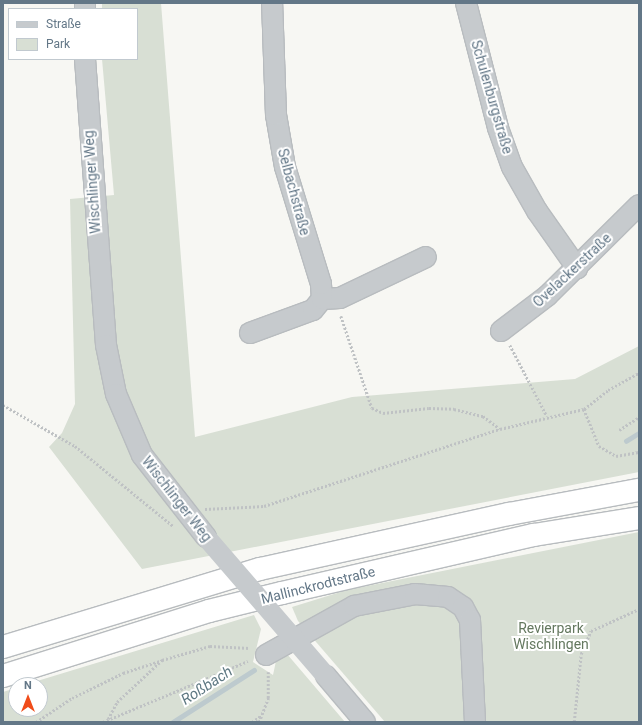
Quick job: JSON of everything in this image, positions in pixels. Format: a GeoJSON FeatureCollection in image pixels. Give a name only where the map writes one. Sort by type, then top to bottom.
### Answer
{"type":"FeatureCollection","features":[{"type":"Feature","properties":{"kind":"highway","name":"Mallinckrodtstraße"},"geometry":{"type":"LineString","coordinates":[[3,647],[260,569],[509,514],[639,490]]}},
{"type":"Feature","properties":{"kind":"highway","name":"Mallinckrodtstraße"},"geometry":{"type":"LineString","coordinates":[[3,676],[209,611],[534,535],[639,518]]}},
{"type":"Feature","properties":{"kind":"street","name":"Selbachstraße"},"geometry":{"type":"LineString","coordinates":[[272,3],[276,116],[285,167],[321,284],[322,300]]}},
{"type":"Feature","properties":{"kind":"street","name":"Schulenburgstraße"},"geometry":{"type":"LineString","coordinates":[[466,3],[498,128],[512,167],[537,211],[577,268]]}},
{"type":"Feature","properties":{"kind":"street","name":"Wischlinger Weg"},"geometry":{"type":"LineString","coordinates":[[85,60],[106,345],[116,394],[142,455],[206,536],[365,722]]}},
{"type":"Feature","properties":{"kind":"street","name":"Ovelackerstraße"},"geometry":{"type":"LineString","coordinates":[[501,331],[577,268],[639,205]]}},
{"type":"Feature","properties":{"kind":"street"},"geometry":{"type":"LineString","coordinates":[[250,333],[312,310],[322,300],[340,298],[426,257]]}},
{"type":"Feature","properties":{"kind":"street"},"geometry":{"type":"LineString","coordinates":[[255,655],[354,606],[415,594],[448,597],[463,607],[470,620],[475,722]]}},
{"type":"Feature","properties":{"kind":"path"},"geometry":{"type":"LineString","coordinates":[[322,300],[340,313],[372,408],[383,413],[429,408],[454,409],[483,416],[500,429]]}},
{"type":"Feature","properties":{"kind":"path"},"geometry":{"type":"LineString","coordinates":[[501,331],[535,388],[547,416]]}},
{"type":"Feature","properties":{"kind":"path"},"geometry":{"type":"LineString","coordinates":[[200,512],[211,507],[264,506],[500,429],[547,416],[584,409],[608,390],[639,373]]}},
{"type":"Feature","properties":{"kind":"path"},"geometry":{"type":"LineString","coordinates":[[3,405],[75,446],[175,527]]}},
{"type":"Feature","properties":{"kind":"path"},"geometry":{"type":"LineString","coordinates":[[584,409],[599,446],[616,456],[639,452]]}},
{"type":"Feature","properties":{"kind":"path"},"geometry":{"type":"LineString","coordinates":[[619,430],[639,417]]}},
{"type":"Feature","properties":{"kind":"path"},"geometry":{"type":"LineString","coordinates":[[574,722],[581,654],[591,631],[639,609]]}},
{"type":"Feature","properties":{"kind":"path"},"geometry":{"type":"LineString","coordinates":[[36,722],[72,698],[123,673],[162,660],[210,646],[255,655]]}},
{"type":"Feature","properties":{"kind":"path"},"geometry":{"type":"LineString","coordinates":[[103,722],[255,655]]}},
{"type":"Feature","properties":{"kind":"path"},"geometry":{"type":"LineString","coordinates":[[108,719],[117,702],[162,660]]}},
{"type":"Feature","properties":{"kind":"path"},"geometry":{"type":"LineString","coordinates":[[259,722],[268,698],[269,678]]}},
{"type":"Feature","properties":{"kind":"path"},"geometry":{"type":"LineString","coordinates":[[252,722],[262,715]]}},
{"type":"Feature","properties":{"kind":"green space"},"geometry":{"type":"Polygon","coordinates":[[[102,3],[161,3],[195,437],[352,397],[575,379],[639,346],[639,472],[142,569],[49,447],[62,433],[75,404],[70,199],[114,195],[102,60],[138,60],[138,8],[102,8],[102,3]]]}},
{"type":"Feature","properties":{"kind":"green space","name":"Revierpark Wischlingen"},"geometry":{"type":"Polygon","coordinates":[[[639,532],[639,722],[385,722],[298,621],[292,607],[347,590],[639,532]]]}},
{"type":"Feature","properties":{"kind":"green space"},"geometry":{"type":"Polygon","coordinates":[[[254,615],[261,629],[253,662],[273,675],[276,661],[287,654],[345,722],[3,722],[3,692],[8,690],[8,717],[48,717],[48,678],[254,615]]]}},
{"type":"Feature","properties":{"kind":"waterway","name":"Roßbach"},"geometry":{"type":"LineString","coordinates":[[626,441],[639,433]]}},
{"type":"Feature","properties":{"kind":"waterway","name":"Roßbach"},"geometry":{"type":"LineString","coordinates":[[173,722],[254,670]]}}]}
